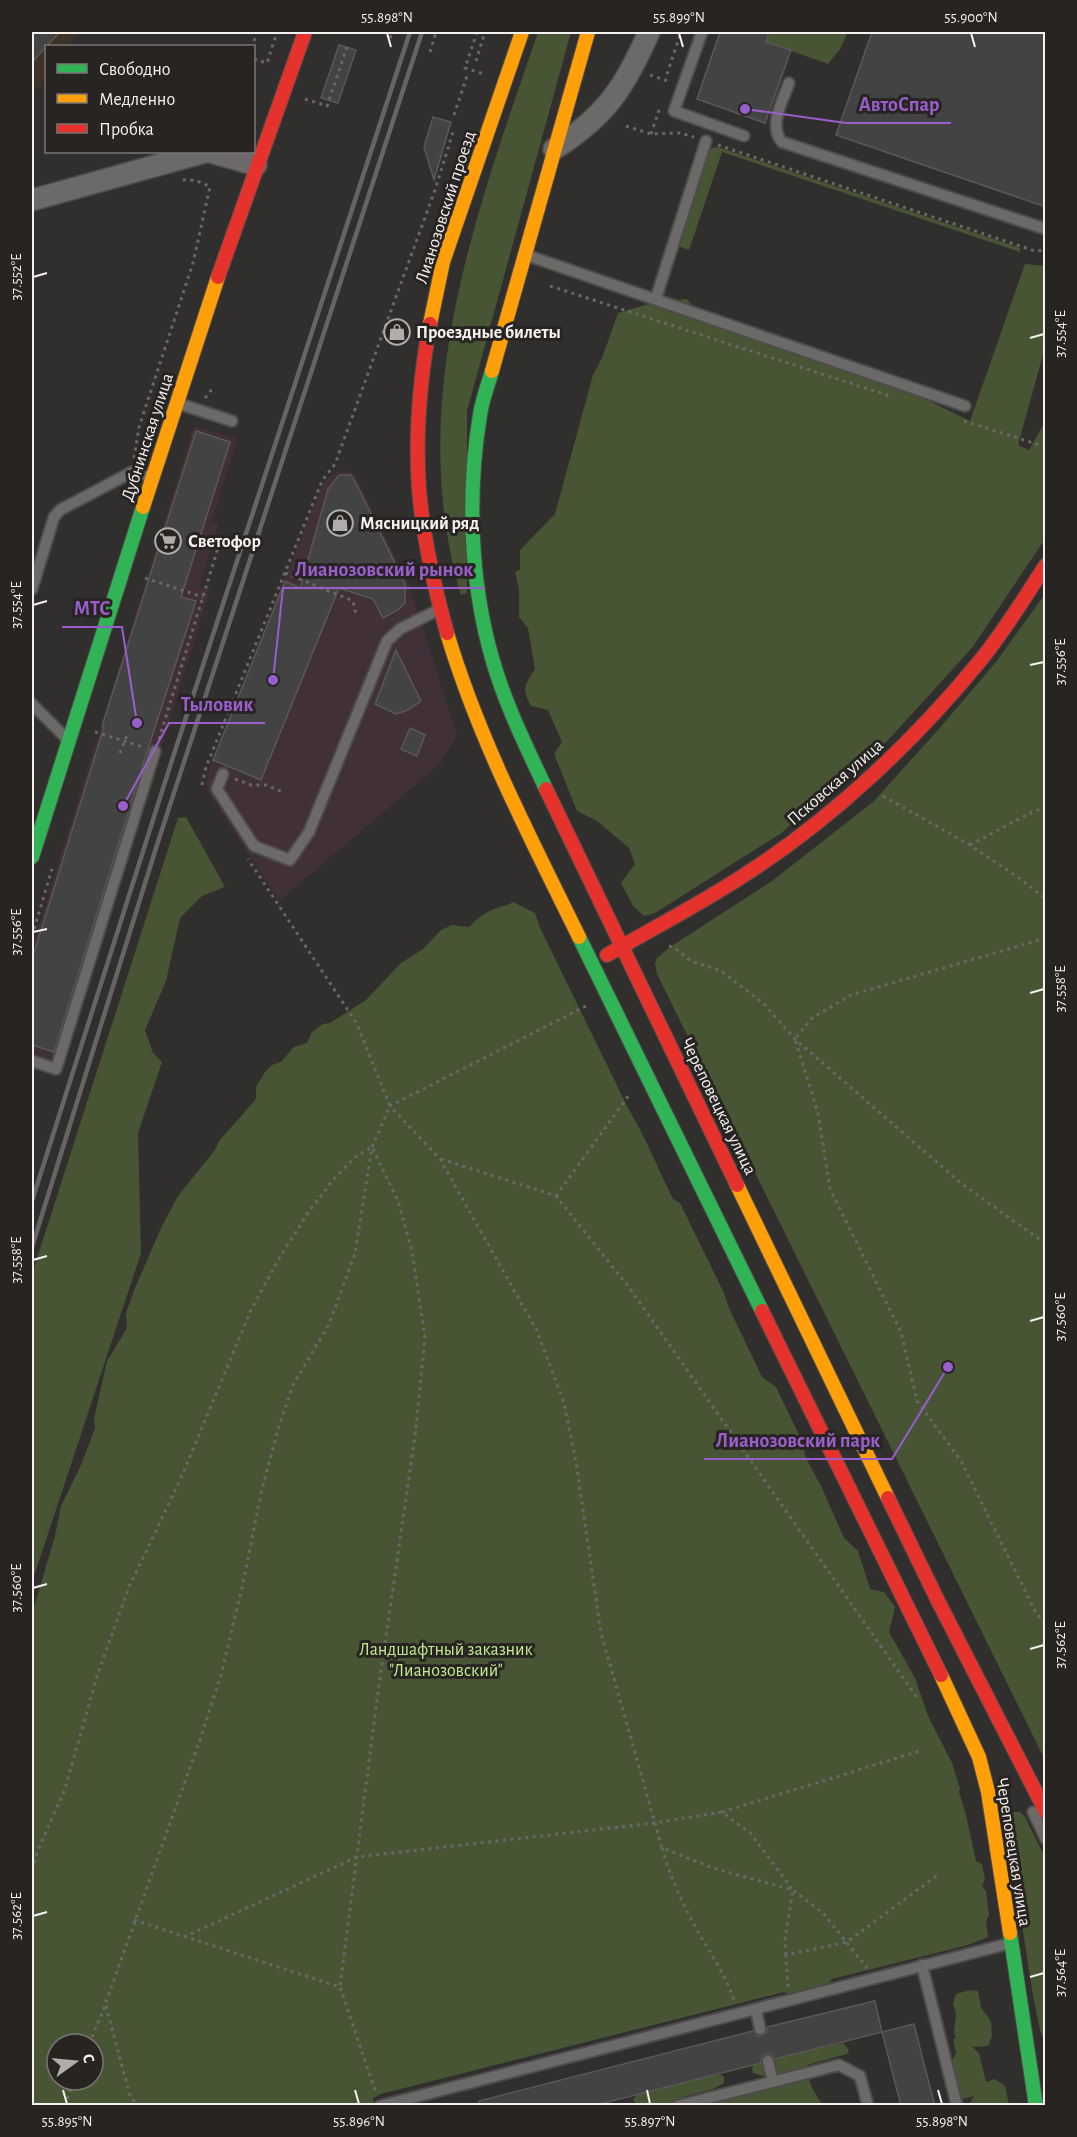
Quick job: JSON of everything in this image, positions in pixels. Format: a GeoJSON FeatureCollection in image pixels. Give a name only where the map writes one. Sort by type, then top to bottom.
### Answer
{"type":"FeatureCollection","features":[{"type":"Feature","properties":{"kind":"main road","name":"Дубнинская улица"},"geometry":{"type":"LineString","coordinates":[[32,857],[206,311],[305,32]]}},
{"type":"Feature","properties":{"kind":"main road","name":"Лианозовский проезд"},"geometry":{"type":"LineString","coordinates":[[451,645],[422,517],[418,433],[424,358],[443,262],[522,32]]}},
{"type":"Feature","properties":{"kind":"main road"},"geometry":{"type":"LineString","coordinates":[[525,255],[588,32]]}},
{"type":"Feature","properties":{"kind":"main road","name":"Череповецкая улица"},"geometry":{"type":"LineString","coordinates":[[525,255],[480,413],[475,450],[473,536],[483,619],[492,657],[526,747],[938,1601],[1046,1812]]}},
{"type":"Feature","properties":{"kind":"main road","name":"Псковская улица"},"geometry":{"type":"LineString","coordinates":[[591,964],[751,871],[792,842],[864,782],[903,746],[979,662],[1046,565]]}},
{"type":"Feature","properties":{"kind":"main road","name":"Череповецкая улица"},"geometry":{"type":"LineString","coordinates":[[451,645],[469,700],[493,760],[913,1617],[979,1757],[988,1792],[1036,2106]]}},
{"type":"Feature","properties":{"kind":"main road"},"geometry":{"type":"LineString","coordinates":[[1021,2008],[1037,2039]]}},
{"type":"Feature","properties":{"kind":"street"},"geometry":{"type":"LineString","coordinates":[[554,149],[594,120],[616,95],[633,69],[650,32]]}},
{"type":"Feature","properties":{"kind":"street"},"geometry":{"type":"LineString","coordinates":[[32,200],[201,153]]}},
{"type":"Feature","properties":{"kind":"street"},"geometry":{"type":"LineString","coordinates":[[214,153],[256,165]]}},
{"type":"Feature","properties":{"kind":"lane"},"geometry":{"type":"LineString","coordinates":[[702,32],[674,111],[744,136]]}},
{"type":"Feature","properties":{"kind":"lane"},"geometry":{"type":"LineString","coordinates":[[789,83],[775,126],[777,137],[782,142],[1046,229]]}},
{"type":"Feature","properties":{"kind":"lane"},"geometry":{"type":"LineString","coordinates":[[656,298],[706,141]]}},
{"type":"Feature","properties":{"kind":"lane"},"geometry":{"type":"LineString","coordinates":[[525,255],[656,298],[965,406]]}},
{"type":"Feature","properties":{"kind":"lane"},"geometry":{"type":"LineString","coordinates":[[177,403],[232,421]]}},
{"type":"Feature","properties":{"kind":"lane"},"geometry":{"type":"LineString","coordinates":[[32,589],[54,517],[60,510],[132,472],[153,478]]}},
{"type":"Feature","properties":{"kind":"lane"},"geometry":{"type":"LineString","coordinates":[[223,774],[217,789],[254,846],[290,860],[309,832],[387,641],[400,628],[441,609]]}},
{"type":"Feature","properties":{"kind":"lane"},"geometry":{"type":"LineString","coordinates":[[32,704],[69,741]]}},
{"type":"Feature","properties":{"kind":"lane"},"geometry":{"type":"LineString","coordinates":[[32,1061],[56,1069],[155,751]]}},
{"type":"Feature","properties":{"kind":"lane","name":"Череповецкая улица"},"geometry":{"type":"LineString","coordinates":[[938,1601],[951,1643],[1017,1781]]}},
{"type":"Feature","properties":{"kind":"lane","name":"Череповецкая улица"},"geometry":{"type":"LineString","coordinates":[[913,1617],[937,1650],[984,1749],[994,1782],[1046,2103]]}},
{"type":"Feature","properties":{"kind":"lane","name":"Череповецкая улица"},"geometry":{"type":"LineString","coordinates":[[1028,1802],[1046,1839]]}},
{"type":"Feature","properties":{"kind":"lane"},"geometry":{"type":"LineString","coordinates":[[380,2105],[1011,1943]]}},
{"type":"Feature","properties":{"kind":"lane"},"geometry":{"type":"LineString","coordinates":[[922,1965],[957,2106]]}},
{"type":"Feature","properties":{"kind":"lane"},"geometry":{"type":"LineString","coordinates":[[756,2010],[760,2029]]}},
{"type":"Feature","properties":{"kind":"lane"},"geometry":{"type":"LineString","coordinates":[[768,2061],[773,2082]]}},
{"type":"Feature","properties":{"kind":"lane"},"geometry":{"type":"LineString","coordinates":[[677,2106],[839,2065],[860,2076],[868,2106]]}},
{"type":"Feature","properties":{"kind":"path"},"geometry":{"type":"LineString","coordinates":[[254,41],[257,32]]}},
{"type":"Feature","properties":{"kind":"path"},"geometry":{"type":"LineString","coordinates":[[255,59],[267,63],[277,32]]}},
{"type":"Feature","properties":{"kind":"path"},"geometry":{"type":"LineString","coordinates":[[390,38],[393,32]]}},
{"type":"Feature","properties":{"kind":"path"},"geometry":{"type":"LineString","coordinates":[[430,52],[436,32]]}},
{"type":"Feature","properties":{"kind":"path"},"geometry":{"type":"LineString","coordinates":[[477,32],[465,68],[485,75]]}},
{"type":"Feature","properties":{"kind":"path"},"geometry":{"type":"LineString","coordinates":[[476,61],[485,32]]}},
{"type":"Feature","properties":{"kind":"path"},"geometry":{"type":"LineString","coordinates":[[667,74],[681,32]]}},
{"type":"Feature","properties":{"kind":"path"},"geometry":{"type":"LineString","coordinates":[[305,99],[327,106],[348,44]]}},
{"type":"Feature","properties":{"kind":"path"},"geometry":{"type":"LineString","coordinates":[[650,75],[673,82],[674,78]]}},
{"type":"Feature","properties":{"kind":"path"},"geometry":{"type":"LineString","coordinates":[[454,115],[467,76]]}},
{"type":"Feature","properties":{"kind":"path"},"geometry":{"type":"LineString","coordinates":[[626,126],[651,134],[680,133],[1032,250],[1046,251]]}},
{"type":"Feature","properties":{"kind":"path"},"geometry":{"type":"LineString","coordinates":[[651,134],[654,126]]}},
{"type":"Feature","properties":{"kind":"path"},"geometry":{"type":"LineString","coordinates":[[202,788],[206,766],[322,481],[335,464],[435,190],[454,129]]}},
{"type":"Feature","properties":{"kind":"path"},"geometry":{"type":"LineString","coordinates":[[550,286],[898,399]]}},
{"type":"Feature","properties":{"kind":"path"},"geometry":{"type":"LineString","coordinates":[[954,417],[1046,447]]}},
{"type":"Feature","properties":{"kind":"path"},"geometry":{"type":"LineString","coordinates":[[95,732],[155,751],[222,535]]}},
{"type":"Feature","properties":{"kind":"path"},"geometry":{"type":"LineString","coordinates":[[285,573],[353,601],[356,614]]}},
{"type":"Feature","properties":{"kind":"path"},"geometry":{"type":"LineString","coordinates":[[143,577],[203,597]]}},
{"type":"Feature","properties":{"kind":"path"},"geometry":{"type":"LineString","coordinates":[[167,585],[169,578]]}},
{"type":"Feature","properties":{"kind":"path"},"geometry":{"type":"LineString","coordinates":[[172,594],[174,587]]}},
{"type":"Feature","properties":{"kind":"path"},"geometry":{"type":"LineString","coordinates":[[120,753],[127,735]]}},
{"type":"Feature","properties":{"kind":"path"},"geometry":{"type":"LineString","coordinates":[[206,766],[251,785],[266,785],[283,792]]}},
{"type":"Feature","properties":{"kind":"path"},"geometry":{"type":"LineString","coordinates":[[881,794],[970,845],[1046,899]]}},
{"type":"Feature","properties":{"kind":"path"},"geometry":{"type":"LineString","coordinates":[[970,845],[1034,811],[1046,808]]}},
{"type":"Feature","properties":{"kind":"path"},"geometry":{"type":"LineString","coordinates":[[247,857],[357,1024],[390,1106],[440,1159],[537,1331],[564,1403],[576,1462],[601,1633],[654,1823],[671,1879],[730,1986],[738,2014]]}},
{"type":"Feature","properties":{"kind":"path"},"geometry":{"type":"LineString","coordinates":[[664,938],[669,947],[675,948],[691,961],[721,971],[763,1003],[795,1039],[962,1184],[1046,1244]]}},
{"type":"Feature","properties":{"kind":"path"},"geometry":{"type":"LineString","coordinates":[[795,1039],[812,1018],[852,995],[1046,938]]}},
{"type":"Feature","properties":{"kind":"path"},"geometry":{"type":"LineString","coordinates":[[94,2032],[202,1734],[221,1675],[261,1493],[278,1429],[293,1385],[329,1324],[355,1254],[372,1147],[390,1106],[586,1006]]}},
{"type":"Feature","properties":{"kind":"path"},"geometry":{"type":"LineString","coordinates":[[795,1039],[818,1113],[831,1189],[901,1332],[917,1401],[961,1461],[1036,1612],[1046,1625]]}},
{"type":"Feature","properties":{"kind":"path"},"geometry":{"type":"LineString","coordinates":[[556,1196],[629,1095]]}},
{"type":"Feature","properties":{"kind":"path"},"geometry":{"type":"LineString","coordinates":[[372,1147],[398,1201],[412,1251],[425,1338],[415,1436],[340,1987],[380,2105]]}},
{"type":"Feature","properties":{"kind":"path"},"geometry":{"type":"LineString","coordinates":[[32,1870],[37,1852],[65,1789],[97,1676],[129,1587],[181,1478],[251,1310],[280,1255],[310,1210],[333,1180],[355,1157],[372,1147]]}},
{"type":"Feature","properties":{"kind":"path"},"geometry":{"type":"LineString","coordinates":[[440,1159],[556,1196],[631,1290],[918,1699]]}},
{"type":"Feature","properties":{"kind":"path"},"geometry":{"type":"LineString","coordinates":[[184,1936],[357,1857],[654,1823],[722,1812],[920,1751]]}},
{"type":"Feature","properties":{"kind":"path"},"geometry":{"type":"LineString","coordinates":[[722,1812],[750,1833],[793,1890],[823,1913],[875,1979]]}},
{"type":"Feature","properties":{"kind":"path"},"geometry":{"type":"LineString","coordinates":[[662,1848],[713,1868],[793,1890]]}},
{"type":"Feature","properties":{"kind":"path"},"geometry":{"type":"LineString","coordinates":[[786,1955],[847,1942],[939,1874]]}},
{"type":"Feature","properties":{"kind":"path"},"geometry":{"type":"LineString","coordinates":[[789,2001],[785,1939],[793,1890]]}},
{"type":"Feature","properties":{"kind":"path"},"geometry":{"type":"LineString","coordinates":[[134,1920],[340,1987]]}},
{"type":"Feature","properties":{"kind":"path"},"geometry":{"type":"LineString","coordinates":[[105,2004],[132,2106]]}},
{"type":"Feature","properties":{"kind":"path"},"geometry":{"type":"LineString","coordinates":[[130,2096],[138,2106]]}},
{"type":"Feature","properties":{"kind":"shaded area"},"geometry":{"type":"Polygon","coordinates":[[[32,32],[79,32],[69,45],[45,45],[45,77],[32,96],[32,32]]]}},
{"type":"Feature","properties":{"kind":"shaded area"},"geometry":{"type":"Polygon","coordinates":[[[194,426],[237,439],[212,521],[219,524],[199,586],[210,590],[63,1065],[32,1055],[32,948],[194,426]]]}},
{"type":"Feature","properties":{"kind":"shaded area"},"geometry":{"type":"Polygon","coordinates":[[[340,471],[351,472],[357,479],[410,587],[457,735],[439,765],[279,901],[206,788],[210,765],[322,486],[330,476],[340,471]]]}},
{"type":"Feature","properties":{"kind":"green space"},"geometry":{"type":"Polygon","coordinates":[[[538,32],[571,32],[467,411],[467,593],[461,595],[445,523],[440,451],[444,380],[455,309],[471,239],[538,32]]]}},
{"type":"Feature","properties":{"kind":"green space"},"geometry":{"type":"Polygon","coordinates":[[[769,32],[848,32],[840,49],[828,64],[766,42],[769,32]]]}},
{"type":"Feature","properties":{"kind":"green space"},"geometry":{"type":"Polygon","coordinates":[[[718,147],[1020,248],[1020,252],[722,152],[689,250],[678,246],[708,149],[718,147]]]}},
{"type":"Feature","properties":{"kind":"green space"},"geometry":{"type":"Polygon","coordinates":[[[1025,264],[1045,266],[1045,347],[1018,445],[1029,450],[1045,422],[1043,436],[1046,437],[1045,539],[972,648],[880,749],[780,834],[655,913],[644,916],[633,906],[621,883],[635,864],[629,848],[597,821],[577,811],[554,754],[562,742],[548,710],[531,706],[528,700],[525,690],[535,669],[528,628],[519,617],[519,589],[515,572],[520,570],[520,550],[555,514],[593,375],[602,358],[618,313],[655,302],[687,299],[699,317],[919,396],[970,421],[1025,264]]]}},
{"type":"Feature","properties":{"kind":"green space"},"geometry":{"type":"Polygon","coordinates":[[[1045,594],[1045,1760],[657,974],[655,963],[657,958],[670,947],[772,881],[873,802],[996,662],[1045,594]]]}},
{"type":"Feature","properties":{"kind":"green space"},"geometry":{"type":"Polygon","coordinates":[[[186,817],[225,887],[202,896],[180,918],[166,981],[145,1030],[153,1053],[162,1062],[138,1133],[141,1253],[32,1582],[32,1274],[178,818],[186,817]]]}},
{"type":"Feature","properties":{"kind":"green space","name":"Ландшафтный заказник \"Лианозовский\""},"geometry":{"type":"Polygon","coordinates":[[[513,902],[535,913],[540,928],[673,1199],[680,1203],[762,1377],[776,1387],[844,1538],[858,1551],[870,1589],[884,1592],[895,1607],[889,1632],[915,1678],[928,1716],[952,1763],[976,1861],[982,1864],[985,1879],[982,1886],[986,1891],[989,1915],[986,1921],[988,1937],[968,1945],[832,1979],[797,1997],[784,1992],[381,2094],[373,2098],[374,2105],[32,2106],[32,1614],[55,1536],[61,1506],[81,1465],[95,1428],[94,1418],[107,1361],[127,1328],[126,1313],[135,1288],[161,1228],[178,1196],[215,1150],[219,1141],[256,1099],[256,1087],[265,1072],[272,1065],[281,1062],[294,1047],[307,1043],[312,1032],[323,1024],[330,1023],[366,1000],[401,963],[423,949],[441,930],[452,925],[469,927],[487,912],[513,902]]]}},
{"type":"Feature","properties":{"kind":"green space"},"geometry":{"type":"Polygon","coordinates":[[[1012,1812],[1020,1812],[1025,1817],[1045,1857],[1045,2042],[1040,2030],[1033,1996],[1006,1821],[1012,1812]]]}},
{"type":"Feature","properties":{"kind":"green space"},"geometry":{"type":"Polygon","coordinates":[[[970,1990],[978,1991],[981,2007],[991,2022],[992,2036],[988,2046],[972,2047],[979,2053],[986,2082],[995,2079],[1005,2086],[1009,2105],[969,2105],[974,2096],[962,2099],[952,2061],[956,2052],[953,2039],[956,2038],[954,2032],[956,2014],[953,2004],[956,1994],[970,1990]]]}},
{"type":"Feature","properties":{"kind":"green space"},"geometry":{"type":"Polygon","coordinates":[[[843,2043],[849,2050],[847,2054],[807,2065],[812,2087],[824,2105],[694,2106],[778,2085],[772,2074],[763,2076],[753,2073],[754,2062],[843,2043]]]}},
{"type":"Feature","properties":{"kind":"green space"},"geometry":{"type":"Polygon","coordinates":[[[720,2074],[724,2077],[724,2083],[713,2089],[683,2097],[679,2103],[681,2105],[637,2105],[633,2100],[638,2092],[720,2074]]]}},
{"type":"Feature","properties":{"kind":"building"},"geometry":{"type":"Polygon","coordinates":[[[32,32],[60,32],[48,45],[45,45],[45,48],[32,62],[32,32]]]}},
{"type":"Feature","properties":{"kind":"building"},"geometry":{"type":"Polygon","coordinates":[[[720,32],[769,32],[766,42],[791,50],[765,123],[697,99],[720,32]]]}},
{"type":"Feature","properties":{"kind":"building"},"geometry":{"type":"Polygon","coordinates":[[[872,32],[1046,32],[1046,207],[836,135],[872,32]]]}},
{"type":"Feature","properties":{"kind":"building"},"geometry":{"type":"Polygon","coordinates":[[[339,45],[356,50],[338,103],[321,98],[339,45]]]}},
{"type":"Feature","properties":{"kind":"building"},"geometry":{"type":"Polygon","coordinates":[[[433,117],[451,122],[434,180],[424,147],[433,117]]]}},
{"type":"Feature","properties":{"kind":"building"},"geometry":{"type":"Polygon","coordinates":[[[196,431],[230,442],[181,597],[196,601],[54,1052],[32,1045],[32,959],[104,727],[102,726],[196,431]]]}},
{"type":"Feature","properties":{"kind":"building"},"geometry":{"type":"Polygon","coordinates":[[[339,475],[351,475],[356,483],[405,584],[405,603],[398,610],[383,618],[373,599],[339,588],[261,780],[213,760],[285,581],[300,588],[328,489],[339,475]]]}},
{"type":"Feature","properties":{"kind":"building"},"geometry":{"type":"Polygon","coordinates":[[[396,650],[421,701],[408,710],[396,714],[375,704],[396,650]]]}},
{"type":"Feature","properties":{"kind":"building"},"geometry":{"type":"Polygon","coordinates":[[[410,728],[425,735],[417,756],[401,749],[410,728]]]}},
{"type":"Feature","properties":{"kind":"building"},"geometry":{"type":"Polygon","coordinates":[[[875,2001],[882,2032],[775,2059],[771,2054],[766,2054],[761,2058],[761,2063],[592,2106],[480,2106],[479,2101],[753,2031],[757,2036],[762,2036],[767,2032],[767,2027],[875,2001]]]}},
{"type":"Feature","properties":{"kind":"building"},"geometry":{"type":"Polygon","coordinates":[[[914,2024],[935,2106],[901,2106],[882,2032],[914,2024]]]}},
{"type":"Feature","properties":{"kind":"railway"},"geometry":{"type":"LineString","coordinates":[[32,1201],[173,757],[410,32]]}},
{"type":"Feature","properties":{"kind":"railway"},"geometry":{"type":"LineString","coordinates":[[32,1247],[156,848],[422,32]]}},
{"type":"Feature","properties":{"kind":"traffic: fast"},"geometry":{"type":"LineString","coordinates":[[492,371],[481,409],[473,475],[473,537],[479,599],[492,658],[503,692],[546,789]]}},
{"type":"Feature","properties":{"kind":"traffic: fast"},"geometry":{"type":"LineString","coordinates":[[32,857],[143,507]]}},
{"type":"Feature","properties":{"kind":"traffic: fast"},"geometry":{"type":"LineString","coordinates":[[579,937],[762,1311]]}},
{"type":"Feature","properties":{"kind":"traffic: fast"},"geometry":{"type":"LineString","coordinates":[[1010,1933],[1036,2106]]}},
{"type":"Feature","properties":{"kind":"traffic: slow"},"geometry":{"type":"LineString","coordinates":[[430,324],[443,262],[522,32]]}},
{"type":"Feature","properties":{"kind":"traffic: slow"},"geometry":{"type":"LineString","coordinates":[[492,371],[588,32]]}},
{"type":"Feature","properties":{"kind":"traffic: slow"},"geometry":{"type":"LineString","coordinates":[[143,507],[218,277]]}},
{"type":"Feature","properties":{"kind":"traffic: slow"},"geometry":{"type":"LineString","coordinates":[[447,633],[474,712],[490,750],[579,937]]}},
{"type":"Feature","properties":{"kind":"traffic: slow"},"geometry":{"type":"LineString","coordinates":[[737,1185],[888,1498]]}},
{"type":"Feature","properties":{"kind":"traffic: slow"},"geometry":{"type":"LineString","coordinates":[[941,1675],[979,1757],[988,1792],[1010,1933]]}},
{"type":"Feature","properties":{"kind":"traffic: jam"},"geometry":{"type":"LineString","coordinates":[[218,277],[305,32]]}},
{"type":"Feature","properties":{"kind":"traffic: jam"},"geometry":{"type":"LineString","coordinates":[[430,324],[419,406],[419,489],[423,525],[447,633]]}},
{"type":"Feature","properties":{"kind":"traffic: jam"},"geometry":{"type":"LineString","coordinates":[[607,955],[735,881],[783,849],[844,801],[873,775],[955,691],[997,639],[1046,565]]}},
{"type":"Feature","properties":{"kind":"traffic: jam"},"geometry":{"type":"LineString","coordinates":[[546,789],[737,1185]]}},
{"type":"Feature","properties":{"kind":"traffic: jam"},"geometry":{"type":"LineString","coordinates":[[762,1311],[941,1675]]}},
{"type":"Feature","properties":{"kind":"traffic: jam"},"geometry":{"type":"LineString","coordinates":[[888,1498],[1046,1812]]}},
{"type":"Feature","properties":{"kind":"place","name":"АвтоСпар"},"geometry":{"type":"Point","coordinates":[745,109]}},
{"type":"Feature","properties":{"kind":"place","name":"Проездные билеты"},"geometry":{"type":"Point","coordinates":[397,332]}},
{"type":"Feature","properties":{"kind":"place","name":"Мясницкий ряд"},"geometry":{"type":"Point","coordinates":[340,523]}},
{"type":"Feature","properties":{"kind":"place","name":"Светофор"},"geometry":{"type":"Point","coordinates":[168,541]}},
{"type":"Feature","properties":{"kind":"place","name":"Лианозовский рынок"},"geometry":{"type":"Point","coordinates":[273,680]}},
{"type":"Feature","properties":{"kind":"place","name":"МТС"},"geometry":{"type":"Point","coordinates":[137,723]}},
{"type":"Feature","properties":{"kind":"place","name":"Тыловик"},"geometry":{"type":"Point","coordinates":[123,806]}},
{"type":"Feature","properties":{"kind":"place","name":"Лианозовский парк"},"geometry":{"type":"Point","coordinates":[948,1367]}}]}
